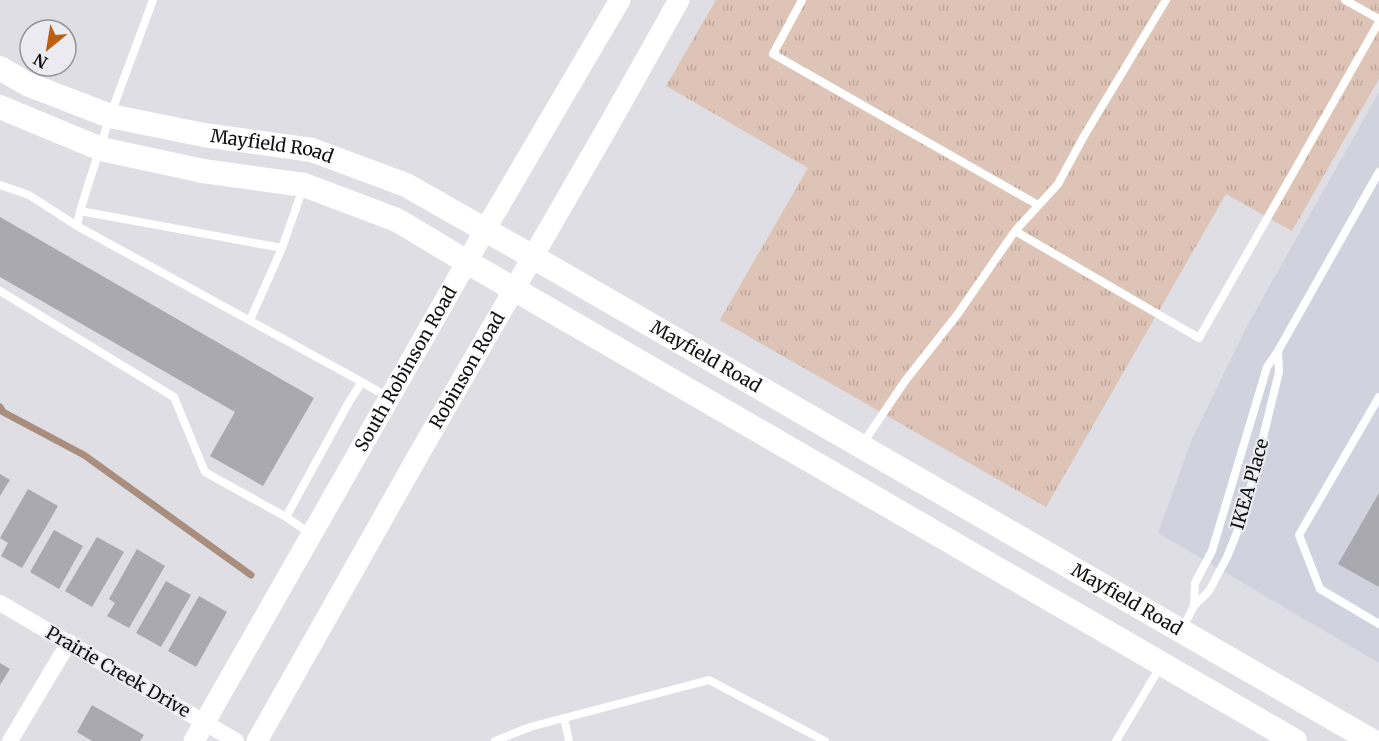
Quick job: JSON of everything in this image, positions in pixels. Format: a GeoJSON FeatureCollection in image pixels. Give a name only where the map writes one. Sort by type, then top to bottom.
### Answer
{"type":"FeatureCollection","features":[{"type":"Feature","properties":{"kind":"main road","name":"Mayfield Road"},"geometry":{"type":"LineString","coordinates":[[0,68],[27,84],[110,116],[204,135],[312,150],[406,185],[533,256],[1372,741]]}},
{"type":"Feature","properties":{"kind":"main road","name":"Mayfield Road"},"geometry":{"type":"LineString","coordinates":[[0,107],[101,149],[203,171],[304,185],[397,220],[514,290],[1295,741]]}},
{"type":"Feature","properties":{"kind":"main road"},"geometry":{"type":"LineString","coordinates":[[1162,664],[1181,631]]}},
{"type":"Feature","properties":{"kind":"street","name":"South Robinson Road"},"geometry":{"type":"LineString","coordinates":[[194,741],[485,230],[620,0]]}},
{"type":"Feature","properties":{"kind":"street","name":"Robinson Road"},"geometry":{"type":"LineString","coordinates":[[257,741],[418,454],[679,0]]}},
{"type":"Feature","properties":{"kind":"street","name":"Prairie Creek Drive"},"geometry":{"type":"LineString","coordinates":[[0,603],[236,741]]}},
{"type":"Feature","properties":{"kind":"street"},"geometry":{"type":"LineString","coordinates":[[10,741],[69,642]]}},
{"type":"Feature","properties":{"kind":"lane"},"geometry":{"type":"LineString","coordinates":[[77,226],[110,116],[153,0]]}},
{"type":"Feature","properties":{"kind":"lane"},"geometry":{"type":"LineString","coordinates":[[802,0],[773,54],[1038,205]]}},
{"type":"Feature","properties":{"kind":"lane"},"geometry":{"type":"LineString","coordinates":[[861,446],[905,381],[957,315],[1015,231],[1058,184],[1084,136],[1166,0]]}},
{"type":"Feature","properties":{"kind":"lane"},"geometry":{"type":"LineString","coordinates":[[1015,231],[1199,338],[1379,21],[1345,0]]}},
{"type":"Feature","properties":{"kind":"lane","name":"IKEA Place"},"geometry":{"type":"LineString","coordinates":[[1194,606],[1195,583],[1212,551],[1267,367],[1379,172]]}},
{"type":"Feature","properties":{"kind":"lane"},"geometry":{"type":"LineString","coordinates":[[0,185],[29,195],[77,226],[362,381],[389,398]]}},
{"type":"Feature","properties":{"kind":"lane"},"geometry":{"type":"LineString","coordinates":[[250,320],[282,248],[304,185]]}},
{"type":"Feature","properties":{"kind":"lane"},"geometry":{"type":"LineString","coordinates":[[80,211],[282,248]]}},
{"type":"Feature","properties":{"kind":"lane"},"geometry":{"type":"LineString","coordinates":[[0,291],[174,398],[205,472],[312,534]]}},
{"type":"Feature","properties":{"kind":"lane","name":"IKEA Place"},"geometry":{"type":"LineString","coordinates":[[1181,631],[1194,606],[1209,591],[1227,557],[1244,515],[1279,372],[1278,351]]}},
{"type":"Feature","properties":{"kind":"lane"},"geometry":{"type":"LineString","coordinates":[[286,518],[362,381]]}},
{"type":"Feature","properties":{"kind":"lane"},"geometry":{"type":"LineString","coordinates":[[1379,397],[1299,535],[1320,589],[1379,624]]}},
{"type":"Feature","properties":{"kind":"lane"},"geometry":{"type":"LineString","coordinates":[[1116,741],[1162,664]]}},
{"type":"Feature","properties":{"kind":"lane"},"geometry":{"type":"LineString","coordinates":[[495,741],[530,727],[709,680],[825,741]]}},
{"type":"Feature","properties":{"kind":"lane"},"geometry":{"type":"LineString","coordinates":[[564,718],[568,741]]}},
{"type":"Feature","properties":{"kind":"shaded area"},"geometry":{"type":"Polygon","coordinates":[[[1379,92],[1379,663],[1158,533],[1192,439],[1247,326],[1379,92]]]}},
{"type":"Feature","properties":{"kind":"green space"},"geometry":{"type":"Polygon","coordinates":[[[716,0],[1379,0],[1379,79],[1292,231],[1226,194],[1046,507],[720,320],[808,168],[666,86],[716,0]]]}},
{"type":"Feature","properties":{"kind":"building"},"geometry":{"type":"Polygon","coordinates":[[[0,217],[314,398],[263,486],[210,456],[235,412],[0,277],[0,217]]]}},
{"type":"Feature","properties":{"kind":"building"},"geometry":{"type":"Polygon","coordinates":[[[0,474],[10,480],[0,496],[0,474]]]}},
{"type":"Feature","properties":{"kind":"building"},"geometry":{"type":"Polygon","coordinates":[[[28,489],[58,506],[22,568],[1,556],[8,543],[0,538],[28,489]]]}},
{"type":"Feature","properties":{"kind":"building"},"geometry":{"type":"Polygon","coordinates":[[[1379,493],[1379,587],[1338,564],[1379,493]]]}},
{"type":"Feature","properties":{"kind":"building"},"geometry":{"type":"Polygon","coordinates":[[[54,530],[83,546],[59,589],[30,572],[54,530]]]}},
{"type":"Feature","properties":{"kind":"building"},"geometry":{"type":"Polygon","coordinates":[[[97,537],[124,552],[92,607],[65,591],[97,537]]]}},
{"type":"Feature","properties":{"kind":"building"},"geometry":{"type":"Polygon","coordinates":[[[137,549],[165,566],[129,628],[107,616],[115,603],[109,599],[137,549]]]}},
{"type":"Feature","properties":{"kind":"building"},"geometry":{"type":"Polygon","coordinates":[[[166,581],[191,595],[161,647],[136,633],[166,581]]]}},
{"type":"Feature","properties":{"kind":"building"},"geometry":{"type":"Polygon","coordinates":[[[199,596],[227,612],[196,667],[168,651],[199,596]]]}},
{"type":"Feature","properties":{"kind":"building"},"geometry":{"type":"Polygon","coordinates":[[[0,663],[10,669],[0,685],[0,663]]]}},
{"type":"Feature","properties":{"kind":"building"},"geometry":{"type":"Polygon","coordinates":[[[92,705],[144,735],[140,741],[92,741],[77,732],[92,705]]]}},
{"type":"Feature","properties":{"kind":"waterway"},"geometry":{"type":"LineString","coordinates":[[0,407],[3,412],[84,455],[251,575]]}}]}
